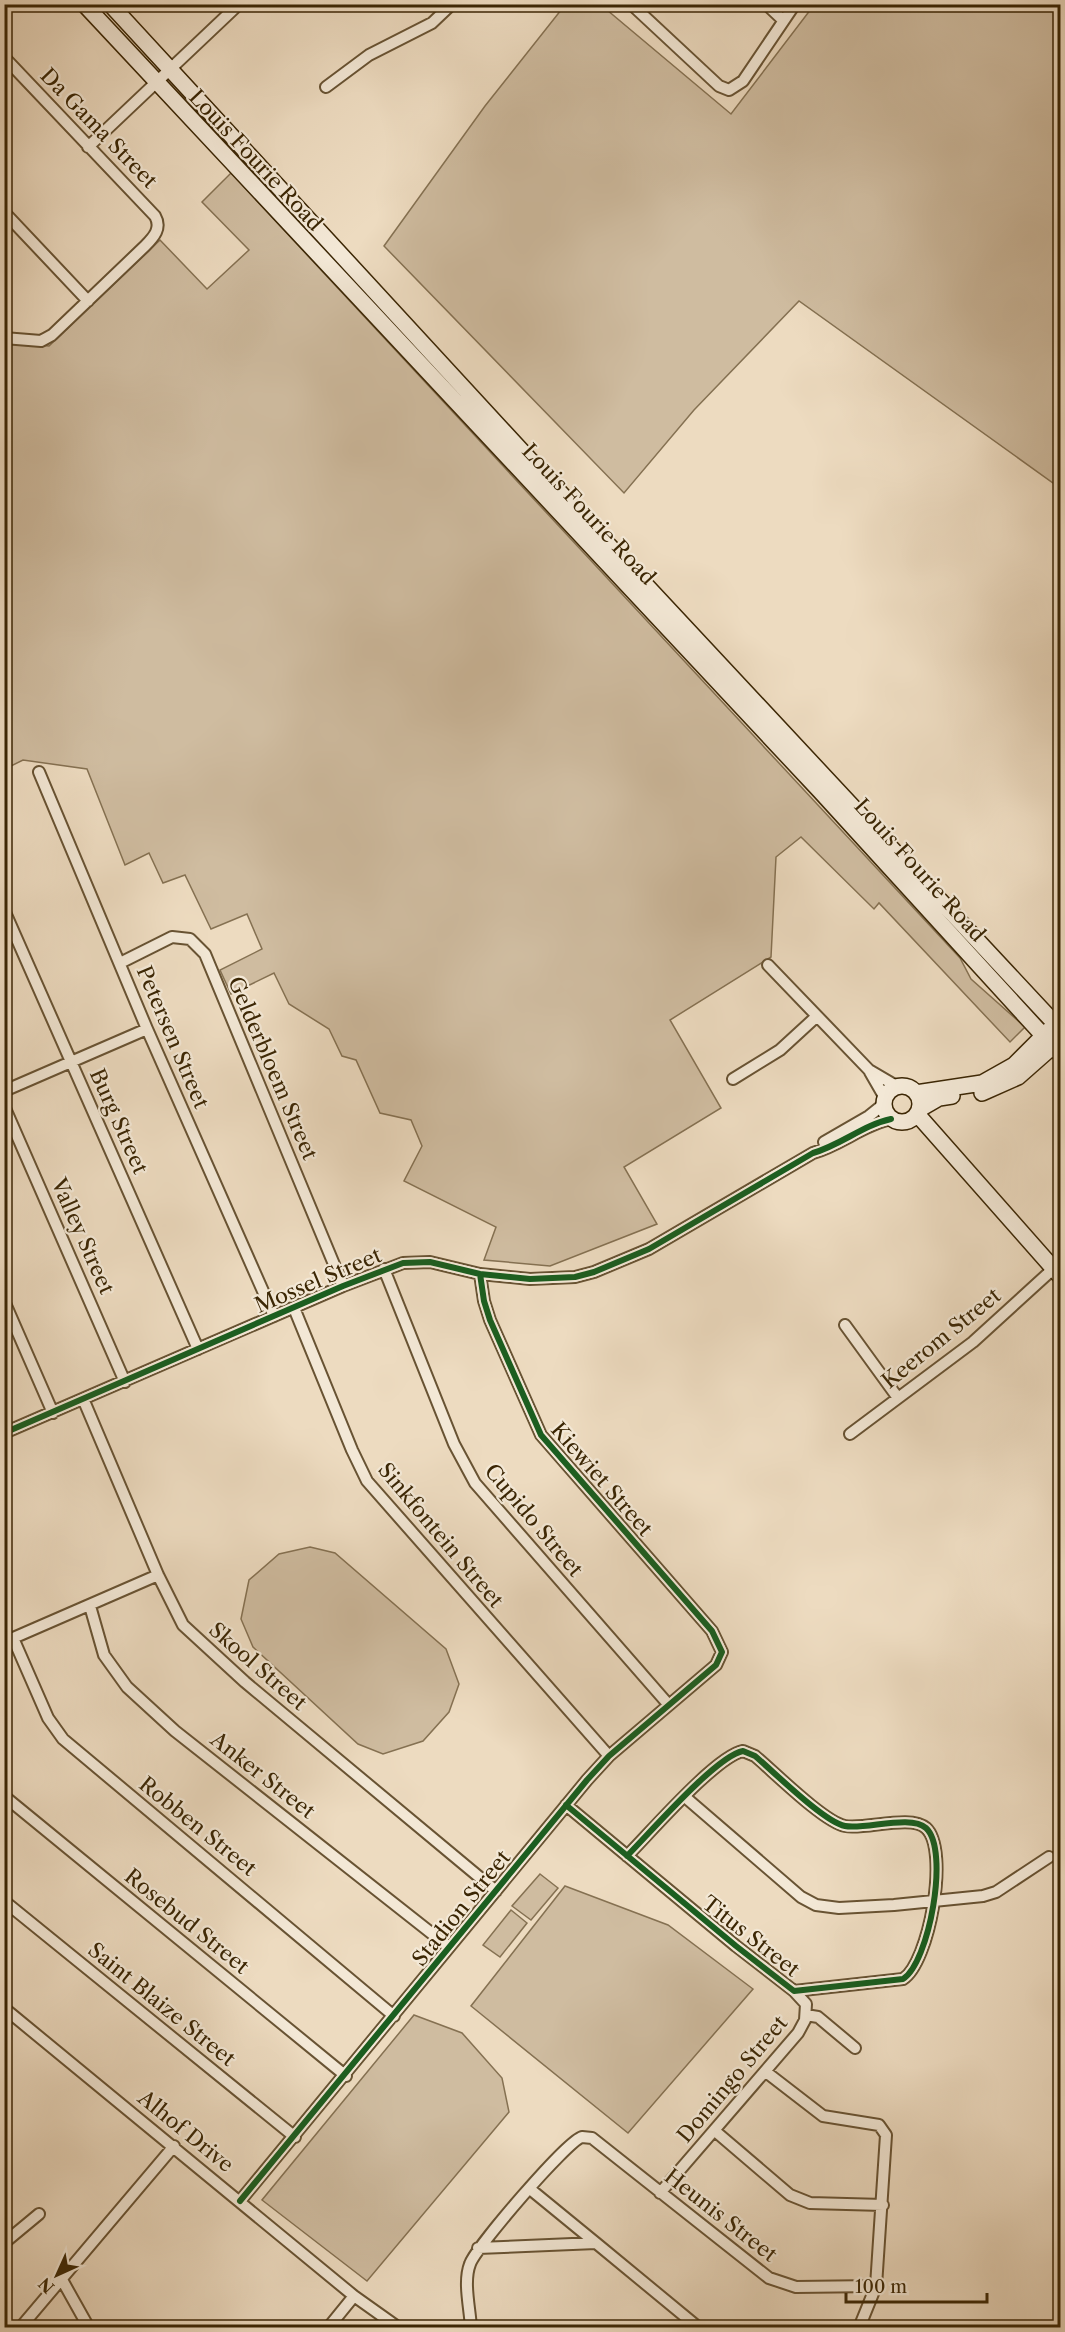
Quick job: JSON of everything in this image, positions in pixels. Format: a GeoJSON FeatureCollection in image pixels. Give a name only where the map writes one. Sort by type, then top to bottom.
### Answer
{"type":"FeatureCollection","features":[{"type":"Feature","properties":{"kind":"main road","name":"Louis Fourie Road"},"geometry":{"type":"LineString","coordinates":[[84,4],[155,83],[812,782],[1054,1044]]}},
{"type":"Feature","properties":{"kind":"main road","name":"Louis Fourie Road"},"geometry":{"type":"LineString","coordinates":[[110,4],[589,524],[1059,1024]]}},
{"type":"Feature","properties":{"kind":"main road"},"geometry":{"type":"LineString","coordinates":[[1054,1044],[982,1083],[916,1092],[910,1088],[898,1087],[885,1101],[891,1119],[900,1122],[916,1115],[939,1098],[983,1092],[1009,1082],[1054,1044],[1059,1024]]}},
{"type":"Feature","properties":{"kind":"main road"},"geometry":{"type":"LineString","coordinates":[[916,1092],[916,1115],[1057,1272]]}},
{"type":"Feature","properties":{"kind":"street"},"geometry":{"type":"LineString","coordinates":[[87,147],[239,4]]}},
{"type":"Feature","properties":{"kind":"street"},"geometry":{"type":"LineString","coordinates":[[326,87],[369,55],[432,23],[452,4]]}},
{"type":"Feature","properties":{"kind":"street"},"geometry":{"type":"LineString","coordinates":[[631,4],[725,90],[735,88],[795,4]]}},
{"type":"Feature","properties":{"kind":"street"},"geometry":{"type":"LineString","coordinates":[[766,4],[783,20]]}},
{"type":"Feature","properties":{"kind":"street","name":"Da Gama Street"},"geometry":{"type":"LineString","coordinates":[[4,57],[154,216],[157,230],[154,237],[88,301]]}},
{"type":"Feature","properties":{"kind":"street"},"geometry":{"type":"LineString","coordinates":[[4,212],[88,301],[46,339],[4,338]]}},
{"type":"Feature","properties":{"kind":"street","name":"Petersen Street"},"geometry":{"type":"LineString","coordinates":[[39,772],[147,1029],[274,1316]]}},
{"type":"Feature","properties":{"kind":"street","name":"Burg Street"},"geometry":{"type":"LineString","coordinates":[[4,910],[198,1348]]}},
{"type":"Feature","properties":{"kind":"street","name":"Gelderbloem Street"},"geometry":{"type":"LineString","coordinates":[[120,963],[171,937],[190,939],[204,954],[343,1286]]}},
{"type":"Feature","properties":{"kind":"street"},"geometry":{"type":"LineString","coordinates":[[768,964],[869,1070],[898,1087]]}},
{"type":"Feature","properties":{"kind":"street"},"geometry":{"type":"LineString","coordinates":[[733,1079],[780,1050],[817,1016]]}},
{"type":"Feature","properties":{"kind":"street"},"geometry":{"type":"LineString","coordinates":[[4,1091],[147,1029]]}},
{"type":"Feature","properties":{"kind":"street"},"geometry":{"type":"LineString","coordinates":[[813,1153],[826,1141],[869,1116],[885,1101],[869,1070]]}},
{"type":"Feature","properties":{"kind":"street","name":"Valley Street"},"geometry":{"type":"LineString","coordinates":[[4,1106],[125,1382]]}},
{"type":"Feature","properties":{"kind":"street"},"geometry":{"type":"LineString","coordinates":[[813,1153],[830,1147],[871,1124],[891,1119]]}},
{"type":"Feature","properties":{"kind":"street","name":"Mossel Street"},"geometry":{"type":"LineString","coordinates":[[4,1433],[84,1401],[198,1348],[384,1269],[416,1261],[480,1274],[530,1279],[575,1277],[594,1272],[649,1249],[813,1153]]}},
{"type":"Feature","properties":{"kind":"street","name":"Cupido Street"},"geometry":{"type":"LineString","coordinates":[[384,1269],[454,1443],[475,1483],[668,1704]]}},
{"type":"Feature","properties":{"kind":"street","name":"Keerom Street"},"geometry":{"type":"LineString","coordinates":[[850,1434],[973,1342],[1057,1272]]}},
{"type":"Feature","properties":{"kind":"street","name":"Kiewiet Street"},"geometry":{"type":"LineString","coordinates":[[480,1274],[484,1301],[490,1320],[541,1435],[712,1631],[722,1652]]}},
{"type":"Feature","properties":{"kind":"street"},"geometry":{"type":"LineString","coordinates":[[4,1301],[53,1413]]}},
{"type":"Feature","properties":{"kind":"street","name":"Sinkfontein Street"},"geometry":{"type":"LineString","coordinates":[[294,1308],[367,1481],[609,1756]]}},
{"type":"Feature","properties":{"kind":"street"},"geometry":{"type":"LineString","coordinates":[[845,1325],[898,1398]]}},
{"type":"Feature","properties":{"kind":"street","name":"Skool Street"},"geometry":{"type":"LineString","coordinates":[[84,1401],[158,1575],[180,1620],[202,1645],[496,1892]]}},
{"type":"Feature","properties":{"kind":"street"},"geometry":{"type":"LineString","coordinates":[[9,1640],[158,1575]]}},
{"type":"Feature","properties":{"kind":"street","name":"Anker Street"},"geometry":{"type":"LineString","coordinates":[[90,1606],[104,1655],[114,1673],[135,1695],[175,1731],[450,1947]]}},
{"type":"Feature","properties":{"kind":"street","name":"Robben Street"},"geometry":{"type":"LineString","coordinates":[[9,1640],[48,1718],[63,1739],[394,2016]]}},
{"type":"Feature","properties":{"kind":"street","name":"Stadion Street"},"geometry":{"type":"LineString","coordinates":[[240,2201],[346,2076],[566,1805],[609,1756],[716,1665],[722,1652]]}},
{"type":"Feature","properties":{"kind":"street","name":"Titus Street"},"geometry":{"type":"LineString","coordinates":[[685,1797],[729,1757],[743,1752],[754,1756],[823,1814],[844,1826],[914,1823],[925,1827],[934,1842],[934,1902],[918,1959],[910,1974],[891,1982],[794,1991]]}},
{"type":"Feature","properties":{"kind":"street","name":"Rosebud Street"},"geometry":{"type":"LineString","coordinates":[[4,1796],[346,2076]]}},
{"type":"Feature","properties":{"kind":"street"},"geometry":{"type":"LineString","coordinates":[[627,1856],[685,1797],[801,1897],[816,1905],[839,1908],[934,1902],[996,1892],[1049,1857]]}},
{"type":"Feature","properties":{"kind":"street","name":"Titus Street"},"geometry":{"type":"LineString","coordinates":[[566,1805],[794,1991],[806,2004],[806,2015]]}},
{"type":"Feature","properties":{"kind":"street","name":"Saint Blaize Street"},"geometry":{"type":"LineString","coordinates":[[4,1901],[295,2137]]}},
{"type":"Feature","properties":{"kind":"street","name":"Alhof Drive"},"geometry":{"type":"LineString","coordinates":[[4,2008],[354,2296],[399,2328]]}},
{"type":"Feature","properties":{"kind":"street"},"geometry":{"type":"LineString","coordinates":[[806,2015],[818,2017],[855,2048]]}},
{"type":"Feature","properties":{"kind":"street","name":"Domingo Street"},"geometry":{"type":"LineString","coordinates":[[660,2193],[715,2132],[798,2033],[806,2015]]}},
{"type":"Feature","properties":{"kind":"street"},"geometry":{"type":"LineString","coordinates":[[766,2072],[823,2116],[882,2127],[886,2140],[876,2286],[859,2328]]}},
{"type":"Feature","properties":{"kind":"street"},"geometry":{"type":"LineString","coordinates":[[715,2132],[790,2194],[810,2203],[883,2205]]}},
{"type":"Feature","properties":{"kind":"street","name":"Heunis Street"},"geometry":{"type":"LineString","coordinates":[[530,2189],[573,2141],[582,2137],[592,2138],[742,2259],[779,2283],[796,2287],[876,2286]]}},
{"type":"Feature","properties":{"kind":"street"},"geometry":{"type":"LineString","coordinates":[[20,2328],[174,2146]]}},
{"type":"Feature","properties":{"kind":"street"},"geometry":{"type":"LineString","coordinates":[[471,2328],[468,2272],[478,2248],[530,2189],[699,2328]]}},
{"type":"Feature","properties":{"kind":"street"},"geometry":{"type":"LineString","coordinates":[[4,2243],[39,2214]]}},
{"type":"Feature","properties":{"kind":"street"},"geometry":{"type":"LineString","coordinates":[[478,2248],[596,2243]]}},
{"type":"Feature","properties":{"kind":"street"},"geometry":{"type":"LineString","coordinates":[[61,2278],[90,2328]]}},
{"type":"Feature","properties":{"kind":"street"},"geometry":{"type":"LineString","coordinates":[[328,2328],[354,2296]]}},
{"type":"Feature","properties":{"kind":"shaded area"},"geometry":{"type":"Polygon","coordinates":[[[565,5],[601,5],[731,114],[814,5],[1060,5],[1060,488],[799,301],[694,410],[624,493],[384,246],[485,106],[565,5]]]}},
{"type":"Feature","properties":{"kind":"shaded area"},"geometry":{"type":"Polygon","coordinates":[[[231,173],[960,958],[971,979],[1025,1027],[1010,1042],[879,903],[874,909],[801,837],[776,857],[771,957],[670,1020],[721,1108],[624,1167],[657,1224],[550,1266],[484,1260],[496,1227],[404,1181],[422,1146],[411,1120],[380,1113],[356,1060],[342,1056],[329,1029],[289,1004],[274,973],[231,994],[220,970],[262,949],[247,914],[211,929],[185,875],[163,883],[149,853],[125,865],[87,769],[23,760],[5,769],[5,342],[49,346],[160,240],[207,289],[249,250],[202,202],[231,173]]]}},
{"type":"Feature","properties":{"kind":"shaded area"},"geometry":{"type":"Polygon","coordinates":[[[310,1547],[335,1553],[446,1649],[459,1684],[449,1712],[423,1741],[383,1754],[358,1744],[253,1647],[241,1619],[249,1580],[279,1554],[310,1547]]]}},
{"type":"Feature","properties":{"kind":"shaded area"},"geometry":{"type":"Polygon","coordinates":[[[540,1874],[558,1888],[531,1920],[512,1906],[540,1874]]]}},
{"type":"Feature","properties":{"kind":"shaded area"},"geometry":{"type":"Polygon","coordinates":[[[565,1886],[668,1925],[753,1989],[628,2133],[471,2006],[565,1886]]]}},
{"type":"Feature","properties":{"kind":"shaded area"},"geometry":{"type":"Polygon","coordinates":[[[511,1910],[527,1923],[500,1957],[483,1945],[511,1910]]]}},
{"type":"Feature","properties":{"kind":"shaded area"},"geometry":{"type":"Polygon","coordinates":[[[414,2015],[462,2033],[502,2078],[509,2112],[367,2281],[262,2200],[414,2015]]]}},
{"type":"Feature","properties":{"kind":"cycle path"},"geometry":{"type":"LineString","coordinates":[[4,1433],[343,1286],[403,1263],[430,1262],[480,1274],[530,1279],[575,1277],[594,1272],[649,1249],[813,1153],[891,1119]]}},
{"type":"Feature","properties":{"kind":"cycle path"},"geometry":{"type":"LineString","coordinates":[[240,2201],[587,1780],[609,1756],[716,1665],[722,1652],[712,1631],[541,1435],[490,1320],[484,1301],[480,1274]]}},
{"type":"Feature","properties":{"kind":"cycle path"},"geometry":{"type":"LineString","coordinates":[[566,1805],[736,1946],[794,1991],[903,1979],[912,1969],[921,1952],[933,1906],[936,1859],[933,1840],[926,1828],[910,1822],[845,1826],[825,1816],[755,1756],[743,1751],[731,1756],[700,1781],[666,1814],[637,1845],[627,1856]]}}]}
